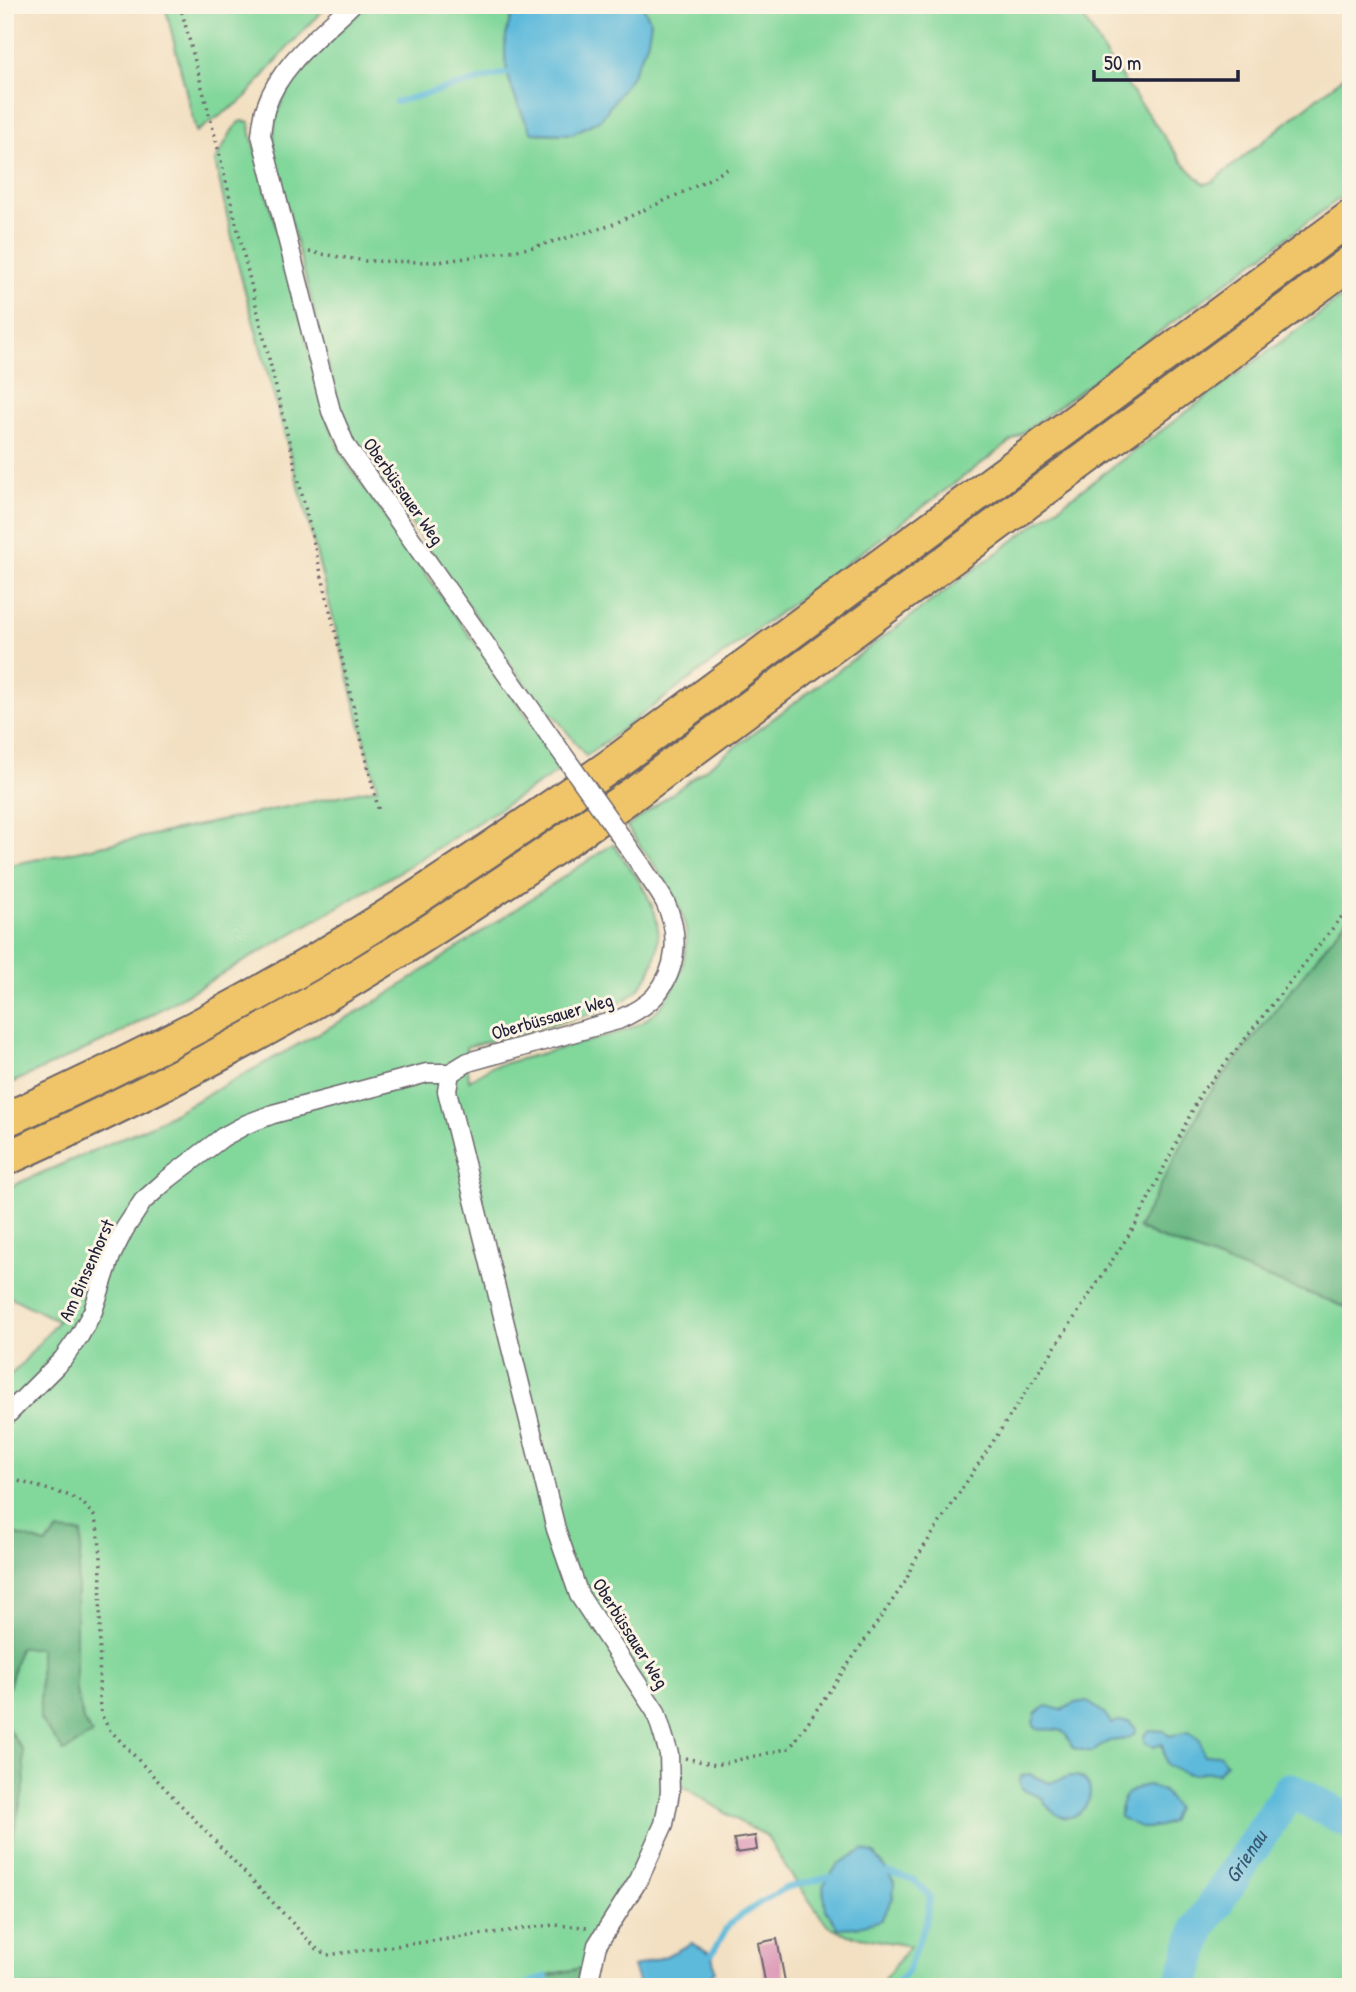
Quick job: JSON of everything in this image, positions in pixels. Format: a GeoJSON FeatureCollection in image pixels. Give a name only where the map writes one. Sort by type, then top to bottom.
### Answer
{"type":"FeatureCollection","features":[{"type":"Feature","properties":{"kind":"highway"},"geometry":{"type":"LineString","coordinates":[[5,1120],[144,1054],[250,997],[373,925],[498,845],[625,756],[1351,217]]}},
{"type":"Feature","properties":{"kind":"highway"},"geometry":{"type":"LineString","coordinates":[[5,1159],[160,1086],[266,1029],[393,955],[518,874],[659,774],[1351,262]]}},
{"type":"Feature","properties":{"kind":"street","name":"Oberbüssauer Weg"},"geometry":{"type":"LineString","coordinates":[[351,5],[289,67],[279,81],[265,107],[261,135],[331,411],[346,446],[665,902],[674,929],[672,965],[666,979],[654,997],[636,1011],[618,1020],[468,1062],[450,1073],[447,1091],[556,1529],[579,1595],[656,1712],[669,1754],[670,1792],[664,1824],[639,1879],[597,1945],[592,1981]]}},
{"type":"Feature","properties":{"kind":"street","name":"Am Binsenhorst"},"geometry":{"type":"LineString","coordinates":[[5,1417],[63,1359],[80,1335],[93,1311],[111,1256],[124,1230],[144,1201],[196,1157],[223,1137],[273,1114],[427,1073],[450,1073]]}},
{"type":"Feature","properties":{"kind":"path"},"geometry":{"type":"LineString","coordinates":[[180,5],[216,140],[379,812]]}},
{"type":"Feature","properties":{"kind":"path"},"geometry":{"type":"LineString","coordinates":[[289,251],[319,252],[366,261],[439,262],[530,248],[609,226],[730,168]]}},
{"type":"Feature","properties":{"kind":"path"},"geometry":{"type":"LineString","coordinates":[[669,1754],[716,1765],[790,1748],[906,1581],[912,1565],[1136,1224],[1203,1089],[1351,905]]}},
{"type":"Feature","properties":{"kind":"path"},"geometry":{"type":"LineString","coordinates":[[5,1483],[18,1481],[67,1495],[83,1503],[94,1516],[101,1555],[99,1701],[102,1716],[109,1729],[316,1948],[327,1955],[553,1925],[608,1927]]}},
{"type":"Feature","properties":{"kind":"green space"},"geometry":{"type":"Polygon","coordinates":[[[165,5],[328,5],[243,100],[196,132],[165,5]]]}},
{"type":"Feature","properties":{"kind":"green space"},"geometry":{"type":"Polygon","coordinates":[[[368,5],[517,5],[510,21],[505,54],[517,102],[532,133],[572,134],[601,119],[651,22],[642,5],[1076,5],[1108,59],[1184,164],[1204,184],[1212,182],[1351,71],[1351,190],[586,756],[554,715],[547,713],[491,638],[361,452],[348,431],[338,404],[273,152],[274,133],[277,114],[284,97],[303,67],[368,5]]]}},
{"type":"Feature","properties":{"kind":"green space"},"geometry":{"type":"Polygon","coordinates":[[[241,121],[250,122],[328,421],[339,448],[349,466],[564,768],[399,872],[111,1038],[5,1086],[5,866],[377,788],[239,269],[215,161],[233,129],[241,121]]]}},
{"type":"Feature","properties":{"kind":"green space"},"geometry":{"type":"Polygon","coordinates":[[[1351,290],[1351,914],[1207,1097],[1139,1228],[1351,1309],[1351,1987],[878,1987],[910,1946],[848,1935],[827,1925],[766,1835],[676,1782],[591,1966],[546,1975],[548,1987],[5,1987],[5,1847],[11,1844],[23,1751],[5,1724],[5,1704],[19,1648],[40,1648],[40,1719],[84,1722],[76,1691],[76,1600],[82,1534],[46,1544],[5,1531],[5,1380],[58,1321],[5,1294],[5,1189],[152,1125],[381,999],[613,844],[645,891],[656,920],[658,933],[655,958],[644,982],[626,999],[602,1010],[466,1047],[469,1080],[491,1067],[615,1034],[644,1021],[661,1006],[675,985],[686,949],[685,925],[676,901],[627,827],[1351,290]]]}},
{"type":"Feature","properties":{"kind":"green space"},"geometry":{"type":"Polygon","coordinates":[[[1351,914],[1351,1309],[1138,1228],[1207,1097],[1351,914]]]}},
{"type":"Feature","properties":{"kind":"green space"},"geometry":{"type":"Polygon","coordinates":[[[5,1531],[46,1544],[58,1531],[82,1533],[76,1600],[76,1691],[84,1721],[92,1734],[64,1752],[40,1719],[40,1648],[19,1648],[5,1704],[5,1531]]]}},
{"type":"Feature","properties":{"kind":"green space"},"geometry":{"type":"Polygon","coordinates":[[[5,1724],[23,1751],[25,1783],[11,1844],[5,1847],[5,1724]]]}},
{"type":"Feature","properties":{"kind":"green space"},"geometry":{"type":"Polygon","coordinates":[[[591,1966],[593,1987],[546,1987],[543,1977],[591,1966]]]}},
{"type":"Feature","properties":{"kind":"water"},"geometry":{"type":"Polygon","coordinates":[[[517,5],[642,5],[651,22],[647,44],[631,77],[601,119],[572,134],[532,133],[511,86],[505,54],[510,21],[517,5]]]}},
{"type":"Feature","properties":{"kind":"water"},"geometry":{"type":"Polygon","coordinates":[[[1087,1701],[1105,1714],[1112,1724],[1118,1721],[1130,1722],[1136,1729],[1134,1734],[1127,1739],[1109,1741],[1092,1752],[1073,1748],[1062,1731],[1036,1729],[1033,1723],[1036,1713],[1047,1706],[1061,1710],[1087,1701]]]}},
{"type":"Feature","properties":{"kind":"water"},"geometry":{"type":"Polygon","coordinates":[[[1150,1730],[1164,1731],[1169,1736],[1189,1732],[1200,1740],[1204,1756],[1219,1754],[1226,1763],[1217,1774],[1190,1774],[1179,1771],[1166,1764],[1162,1744],[1154,1747],[1144,1743],[1144,1735],[1150,1730]]]}},
{"type":"Feature","properties":{"kind":"water"},"geometry":{"type":"Polygon","coordinates":[[[1029,1774],[1050,1783],[1076,1776],[1086,1781],[1090,1790],[1088,1800],[1075,1816],[1064,1817],[1053,1812],[1042,1798],[1023,1789],[1021,1776],[1029,1774]]]}},
{"type":"Feature","properties":{"kind":"water"},"geometry":{"type":"Polygon","coordinates":[[[1148,1785],[1163,1791],[1176,1808],[1170,1822],[1144,1828],[1120,1817],[1120,1810],[1121,1804],[1131,1791],[1148,1785]]]}},
{"type":"Feature","properties":{"kind":"water"},"geometry":{"type":"Polygon","coordinates":[[[863,1850],[875,1854],[894,1882],[893,1898],[881,1920],[856,1927],[838,1928],[826,1910],[823,1886],[838,1864],[863,1850]]]}},
{"type":"Feature","properties":{"kind":"water"},"geometry":{"type":"Polygon","coordinates":[[[692,1943],[712,1954],[715,1971],[699,1987],[640,1987],[633,1967],[666,1956],[692,1943]]]}},
{"type":"Feature","properties":{"kind":"building"},"geometry":{"type":"Polygon","coordinates":[[[755,1836],[757,1850],[736,1853],[734,1839],[755,1836]]]}},
{"type":"Feature","properties":{"kind":"building"},"geometry":{"type":"Polygon","coordinates":[[[777,1939],[786,1987],[766,1987],[758,1943],[777,1939]]]}},
{"type":"Feature","properties":{"kind":"waterway"},"geometry":{"type":"LineString","coordinates":[[396,102],[506,73]]}},
{"type":"Feature","properties":{"kind":"waterway","name":"Grienau"},"geometry":{"type":"LineString","coordinates":[[1181,1987],[1199,1928],[1290,1790],[1351,1822]]}},
{"type":"Feature","properties":{"kind":"waterway","name":"Grienau"},"geometry":{"type":"LineString","coordinates":[[888,1872],[914,1880],[930,1897],[926,1922],[907,1972],[892,1987]]}},
{"type":"Feature","properties":{"kind":"waterway"},"geometry":{"type":"LineString","coordinates":[[712,1954],[729,1924],[758,1904],[785,1888],[830,1877]]}},
{"type":"Feature","properties":{"kind":"waterway","name":"Grienau"},"geometry":{"type":"LineString","coordinates":[[519,1987],[546,1976],[548,1987]]}}]}
